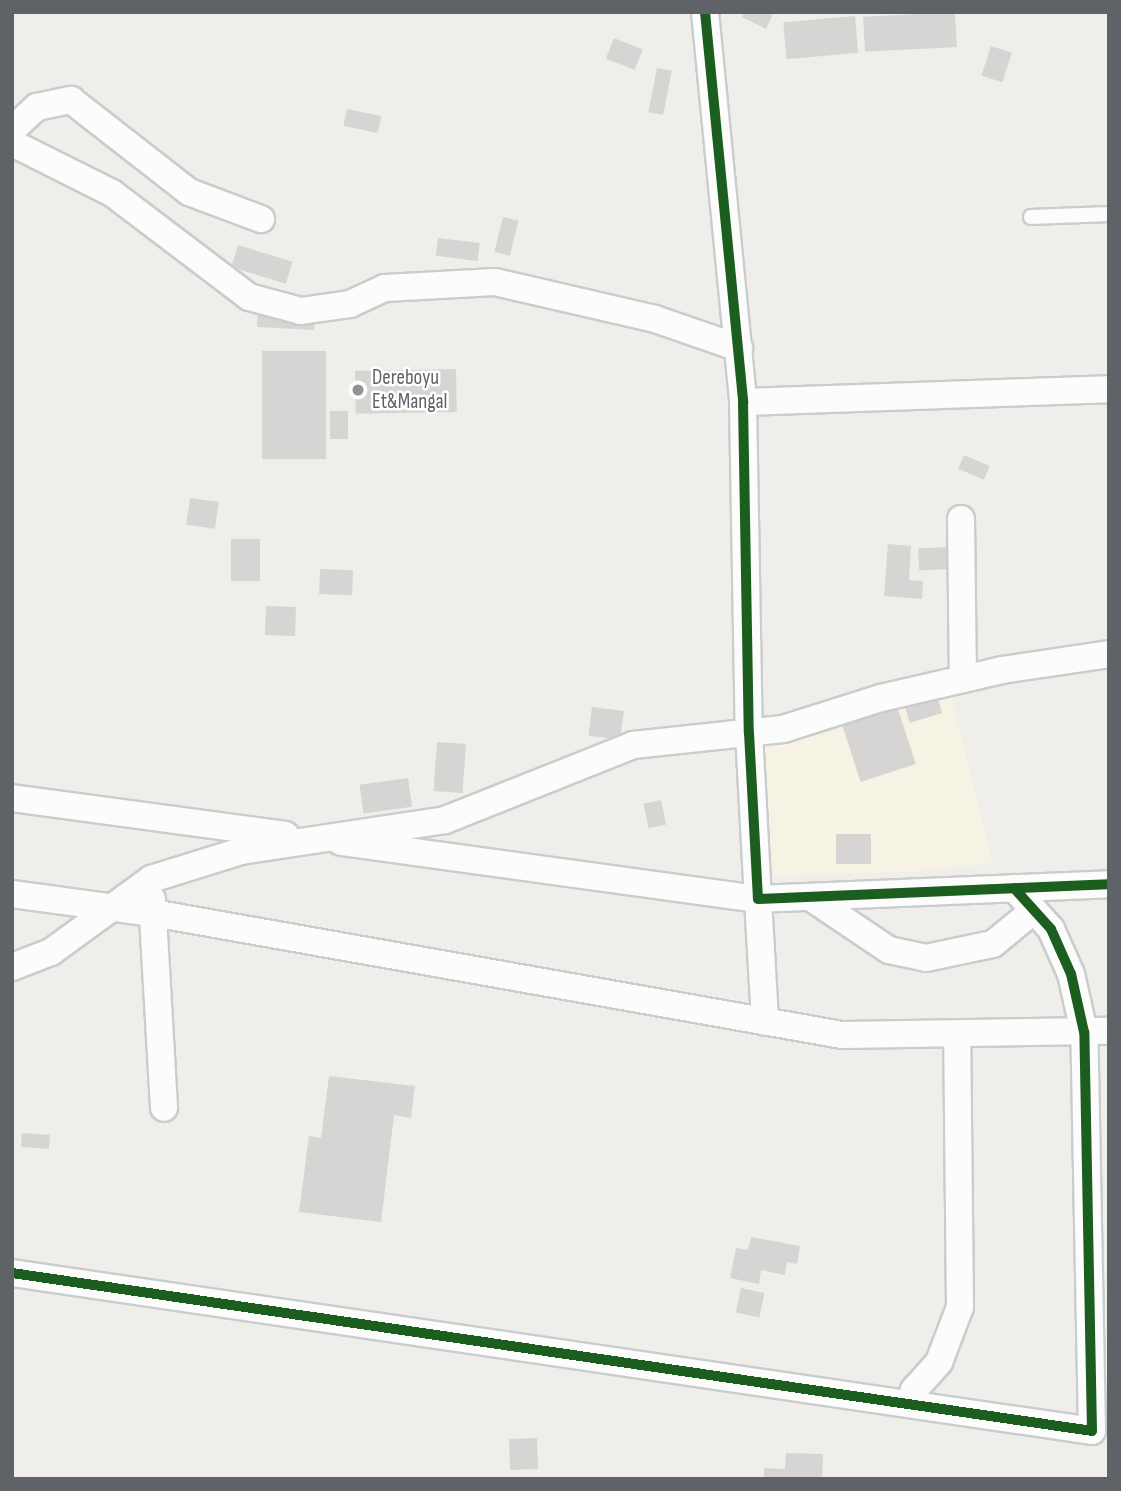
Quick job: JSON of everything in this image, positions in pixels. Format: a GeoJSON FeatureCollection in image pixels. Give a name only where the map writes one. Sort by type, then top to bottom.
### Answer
{"type":"FeatureCollection","features":[{"type":"Feature","properties":{"kind":"street"},"geometry":{"type":"LineString","coordinates":[[705,12],[743,402],[749,733],[765,1022]]}},
{"type":"Feature","properties":{"kind":"street"},"geometry":{"type":"LineString","coordinates":[[12,130],[37,107],[71,100],[189,192],[261,219]]}},
{"type":"Feature","properties":{"kind":"street"},"geometry":{"type":"LineString","coordinates":[[12,143],[112,193],[249,297],[301,311],[350,304],[385,288],[495,282],[655,319],[739,348]]}},
{"type":"Feature","properties":{"kind":"street"},"geometry":{"type":"LineString","coordinates":[[743,402],[1109,389]]}},
{"type":"Feature","properties":{"kind":"street"},"geometry":{"type":"LineString","coordinates":[[961,519],[963,679]]}},
{"type":"Feature","properties":{"kind":"street"},"geometry":{"type":"LineString","coordinates":[[12,967],[51,952],[151,879],[241,850],[445,820],[633,745],[783,729],[963,679],[1109,654]]}},
{"type":"Feature","properties":{"kind":"street"},"geometry":{"type":"LineString","coordinates":[[12,798],[758,899],[1109,884]]}},
{"type":"Feature","properties":{"kind":"street"},"geometry":{"type":"LineString","coordinates":[[151,879],[164,1108]]}},
{"type":"Feature","properties":{"kind":"street"},"geometry":{"type":"LineString","coordinates":[[12,1273],[1092,1431],[1097,1032],[1051,929],[1014,888]]}},
{"type":"Feature","properties":{"kind":"street"},"geometry":{"type":"LineString","coordinates":[[12,894],[153,913],[842,1035],[1097,1032]]}},
{"type":"Feature","properties":{"kind":"street"},"geometry":{"type":"LineString","coordinates":[[810,897],[889,950],[926,958],[993,944],[1034,910]]}},
{"type":"Feature","properties":{"kind":"street"},"geometry":{"type":"LineString","coordinates":[[916,1405],[914,1390],[939,1362],[960,1307],[957,1034]]}},
{"type":"Feature","properties":{"kind":"lane"},"geometry":{"type":"LineString","coordinates":[[1031,217],[1109,214]]}},
{"type":"Feature","properties":{"kind":"shaded area"},"geometry":{"type":"Polygon","coordinates":[[[950,688],[992,863],[912,872],[768,876],[765,741],[950,688]]]}},
{"type":"Feature","properties":{"kind":"building"},"geometry":{"type":"Polygon","coordinates":[[[745,12],[774,12],[766,29],[742,17],[745,12]]]}},
{"type":"Feature","properties":{"kind":"building"},"geometry":{"type":"Polygon","coordinates":[[[955,12],[957,47],[865,52],[863,17],[955,12]]]}},
{"type":"Feature","properties":{"kind":"building"},"geometry":{"type":"Polygon","coordinates":[[[855,16],[858,53],[786,59],[783,22],[855,16]]]}},
{"type":"Feature","properties":{"kind":"building"},"geometry":{"type":"Polygon","coordinates":[[[614,38],[643,50],[635,70],[606,58],[614,38]]]}},
{"type":"Feature","properties":{"kind":"building"},"geometry":{"type":"Polygon","coordinates":[[[991,46],[1012,53],[1002,82],[981,75],[991,46]]]}},
{"type":"Feature","properties":{"kind":"building"},"geometry":{"type":"Polygon","coordinates":[[[657,68],[672,71],[663,115],[648,112],[657,68]]]}},
{"type":"Feature","properties":{"kind":"building"},"geometry":{"type":"Polygon","coordinates":[[[347,109],[381,116],[378,133],[343,126],[347,109]]]}},
{"type":"Feature","properties":{"kind":"building"},"geometry":{"type":"Polygon","coordinates":[[[503,217],[519,221],[510,256],[494,252],[503,217]]]}},
{"type":"Feature","properties":{"kind":"building"},"geometry":{"type":"Polygon","coordinates":[[[438,238],[480,243],[477,261],[436,256],[438,238]]]}},
{"type":"Feature","properties":{"kind":"building"},"geometry":{"type":"Polygon","coordinates":[[[238,245],[293,262],[286,284],[231,267],[238,245]]]}},
{"type":"Feature","properties":{"kind":"building"},"geometry":{"type":"Polygon","coordinates":[[[258,308],[315,311],[314,330],[257,327],[258,308]]]}},
{"type":"Feature","properties":{"kind":"building"},"geometry":{"type":"Polygon","coordinates":[[[262,351],[326,351],[326,459],[262,459],[262,351]]]}},
{"type":"Feature","properties":{"kind":"building"},"geometry":{"type":"Polygon","coordinates":[[[456,369],[457,412],[356,414],[355,371],[456,369]]]}},
{"type":"Feature","properties":{"kind":"building"},"geometry":{"type":"Polygon","coordinates":[[[330,411],[348,411],[348,439],[330,439],[330,411]]]}},
{"type":"Feature","properties":{"kind":"building"},"geometry":{"type":"Polygon","coordinates":[[[964,455],[990,466],[984,480],[958,469],[964,455]]]}},
{"type":"Feature","properties":{"kind":"building"},"geometry":{"type":"Polygon","coordinates":[[[190,498],[219,502],[215,529],[186,525],[190,498]]]}},
{"type":"Feature","properties":{"kind":"building"},"geometry":{"type":"Polygon","coordinates":[[[231,539],[260,539],[260,581],[231,581],[231,539]]]}},
{"type":"Feature","properties":{"kind":"building"},"geometry":{"type":"Polygon","coordinates":[[[888,544],[911,546],[909,580],[923,581],[922,599],[884,596],[888,544]]]}},
{"type":"Feature","properties":{"kind":"building"},"geometry":{"type":"Polygon","coordinates":[[[947,547],[948,569],[919,570],[918,549],[947,547]]]}},
{"type":"Feature","properties":{"kind":"building"},"geometry":{"type":"Polygon","coordinates":[[[320,569],[353,570],[352,595],[319,594],[320,569]]]}},
{"type":"Feature","properties":{"kind":"building"},"geometry":{"type":"Polygon","coordinates":[[[266,606],[296,607],[295,636],[265,635],[266,606]]]}},
{"type":"Feature","properties":{"kind":"building"},"geometry":{"type":"Polygon","coordinates":[[[937,695],[942,713],[910,723],[904,704],[937,695]]]}},
{"type":"Feature","properties":{"kind":"building"},"geometry":{"type":"Polygon","coordinates":[[[897,706],[916,764],[861,782],[842,724],[897,706]]]}},
{"type":"Feature","properties":{"kind":"building"},"geometry":{"type":"Polygon","coordinates":[[[592,707],[624,711],[620,740],[588,736],[592,707]]]}},
{"type":"Feature","properties":{"kind":"building"},"geometry":{"type":"Polygon","coordinates":[[[437,742],[466,744],[463,793],[434,791],[437,742]]]}},
{"type":"Feature","properties":{"kind":"building"},"geometry":{"type":"Polygon","coordinates":[[[408,778],[412,807],[364,814],[359,785],[408,778]]]}},
{"type":"Feature","properties":{"kind":"building"},"geometry":{"type":"Polygon","coordinates":[[[661,800],[666,824],[649,828],[643,804],[661,800]]]}},
{"type":"Feature","properties":{"kind":"building"},"geometry":{"type":"Polygon","coordinates":[[[836,834],[871,834],[871,864],[836,864],[836,834]]]}},
{"type":"Feature","properties":{"kind":"building"},"geometry":{"type":"Polygon","coordinates":[[[329,1076],[415,1086],[411,1118],[394,1115],[381,1222],[299,1212],[309,1136],[321,1138],[329,1076]]]}},
{"type":"Feature","properties":{"kind":"building"},"geometry":{"type":"Polygon","coordinates":[[[22,1133],[50,1135],[49,1149],[21,1147],[22,1133]]]}},
{"type":"Feature","properties":{"kind":"building"},"geometry":{"type":"Polygon","coordinates":[[[751,1237],[800,1246],[797,1264],[787,1262],[785,1275],[761,1270],[759,1284],[730,1278],[736,1248],[748,1250],[751,1237]]]}},
{"type":"Feature","properties":{"kind":"building"},"geometry":{"type":"Polygon","coordinates":[[[741,1288],[764,1293],[759,1317],[736,1312],[741,1288]]]}},
{"type":"Feature","properties":{"kind":"building"},"geometry":{"type":"Polygon","coordinates":[[[537,1438],[538,1469],[510,1470],[509,1439],[537,1438]]]}},
{"type":"Feature","properties":{"kind":"building"},"geometry":{"type":"Polygon","coordinates":[[[786,1453],[823,1454],[822,1479],[764,1479],[764,1468],[785,1469],[786,1453]]]}},
{"type":"Feature","properties":{"kind":"cycle path"},"geometry":{"type":"LineString","coordinates":[[705,12],[743,402],[749,733],[758,899],[1109,884]]}},
{"type":"Feature","properties":{"kind":"cycle path"},"geometry":{"type":"LineString","coordinates":[[12,1273],[1092,1431],[1084,1032],[1071,974],[1051,929],[1014,888]]}},
{"type":"Feature","properties":{"kind":"place","name":"Dereboyu Et&Mangal"},"geometry":{"type":"Point","coordinates":[358,390]}}]}
